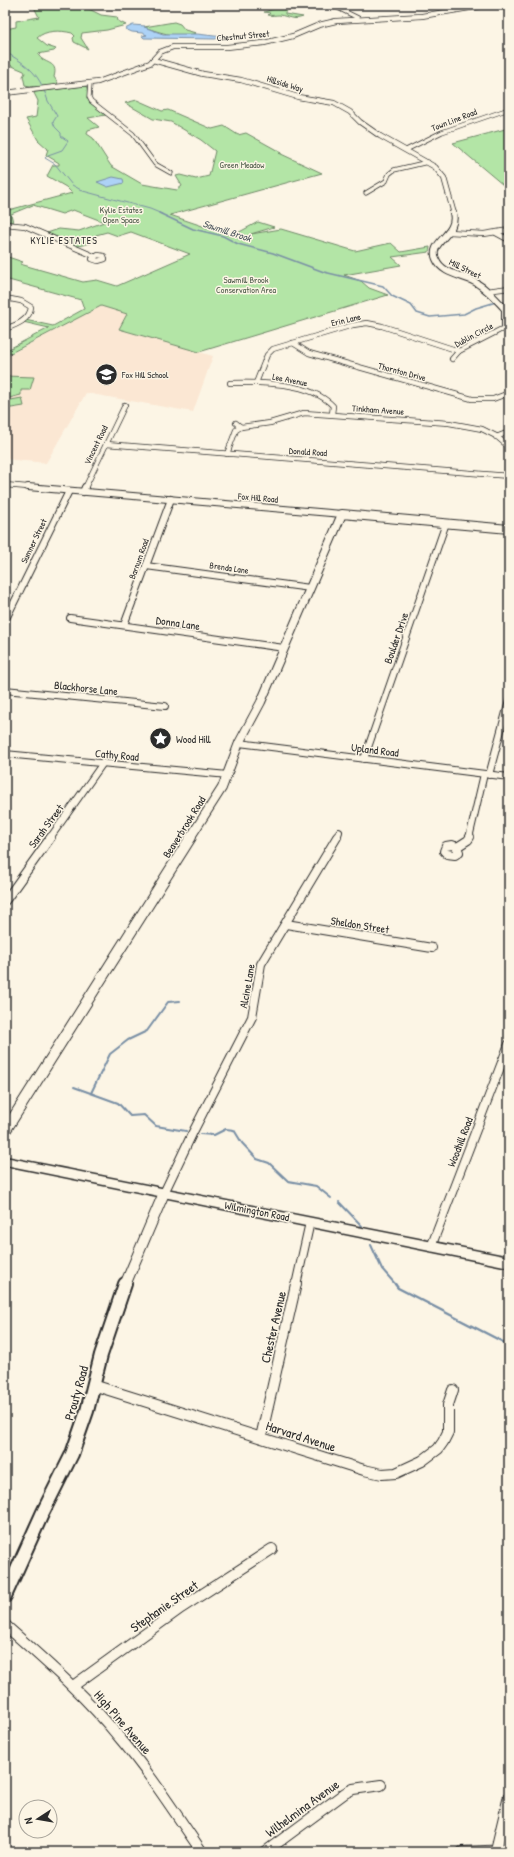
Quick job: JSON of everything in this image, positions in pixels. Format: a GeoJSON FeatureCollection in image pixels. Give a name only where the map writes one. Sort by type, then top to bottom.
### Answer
{"type":"FeatureCollection","features":[{"type":"Feature","properties":{"kind":"main road","name":"Wilmington Road"},"geometry":{"type":"LineString","coordinates":[[5,1161],[509,1262]]}},
{"type":"Feature","properties":{"kind":"street"},"geometry":{"type":"LineString","coordinates":[[332,5],[347,11],[358,18]]}},
{"type":"Feature","properties":{"kind":"street","name":"Chestnut Street"},"geometry":{"type":"LineString","coordinates":[[5,93],[90,84],[116,76],[153,60],[160,52],[174,47],[226,47],[267,43],[296,35],[324,23],[358,18],[425,15],[487,5]]}},
{"type":"Feature","properties":{"kind":"street","name":"Hillside Way"},"geometry":{"type":"LineString","coordinates":[[153,60],[203,74],[249,82],[298,97],[334,103],[348,110],[360,122],[380,136],[404,148]]}},
{"type":"Feature","properties":{"kind":"street"},"geometry":{"type":"LineString","coordinates":[[90,84],[90,99],[129,130],[155,164],[171,173]]}},
{"type":"Feature","properties":{"kind":"street","name":"Town Line Road"},"geometry":{"type":"LineString","coordinates":[[404,148],[442,132],[509,109]]}},
{"type":"Feature","properties":{"kind":"street","name":"Mill Street"},"geometry":{"type":"LineString","coordinates":[[404,148],[438,168],[444,178],[455,219],[449,232],[435,248],[434,256],[437,262],[444,269],[471,281],[487,291],[505,310],[508,330]]}},
{"type":"Feature","properties":{"kind":"street"},"geometry":{"type":"LineString","coordinates":[[366,193],[385,182],[389,174],[396,169],[428,162]]}},
{"type":"Feature","properties":{"kind":"street"},"geometry":{"type":"LineString","coordinates":[[5,224],[25,226],[94,256]]}},
{"type":"Feature","properties":{"kind":"street"},"geometry":{"type":"LineString","coordinates":[[449,232],[476,234],[509,230]]}},
{"type":"Feature","properties":{"kind":"street"},"geometry":{"type":"LineString","coordinates":[[496,232],[509,240]]}},
{"type":"Feature","properties":{"kind":"street"},"geometry":{"type":"LineString","coordinates":[[487,291],[509,288]]}},
{"type":"Feature","properties":{"kind":"street"},"geometry":{"type":"LineString","coordinates":[[5,298],[21,301],[31,307],[30,315],[5,329]]}},
{"type":"Feature","properties":{"kind":"street","name":"Erin Lane"},"geometry":{"type":"LineString","coordinates":[[256,383],[269,353],[275,348],[353,325],[370,324],[382,326],[459,351]]}},
{"type":"Feature","properties":{"kind":"street","name":"Dublin Circle"},"geometry":{"type":"LineString","coordinates":[[452,359],[459,351],[500,330],[508,330]]}},
{"type":"Feature","properties":{"kind":"street","name":"Thornton Drive"},"geometry":{"type":"LineString","coordinates":[[293,343],[309,353],[324,358],[472,399],[493,399],[509,392]]}},
{"type":"Feature","properties":{"kind":"street","name":"Lee Avenue"},"geometry":{"type":"LineString","coordinates":[[230,383],[256,383],[289,386],[322,396],[333,405],[332,414]]}},
{"type":"Feature","properties":{"kind":"street","name":"Vincent Road"},"geometry":{"type":"LineString","coordinates":[[83,492],[125,406]]}},
{"type":"Feature","properties":{"kind":"street","name":"Tinkham Avenue"},"geometry":{"type":"LineString","coordinates":[[241,427],[270,423],[302,413],[332,414],[467,425],[483,429],[509,447]]}},
{"type":"Feature","properties":{"kind":"street"},"geometry":{"type":"LineString","coordinates":[[227,454],[236,430],[241,427],[236,423]]}},
{"type":"Feature","properties":{"kind":"street"},"geometry":{"type":"LineString","coordinates":[[496,437],[509,432]]}},
{"type":"Feature","properties":{"kind":"street","name":"Donald Road"},"geometry":{"type":"LineString","coordinates":[[106,444],[509,476]]}},
{"type":"Feature","properties":{"kind":"street","name":"Fox Hill Road"},"geometry":{"type":"LineString","coordinates":[[5,485],[509,529]]}},
{"type":"Feature","properties":{"kind":"street","name":"Sumner Street"},"geometry":{"type":"LineString","coordinates":[[5,621],[8,610],[69,491]]}},
{"type":"Feature","properties":{"kind":"street","name":"Barnum Road"},"geometry":{"type":"LineString","coordinates":[[124,625],[171,499]]}},
{"type":"Feature","properties":{"kind":"street","name":"Beaverbrook Road"},"geometry":{"type":"LineString","coordinates":[[5,1131],[216,797],[228,775],[239,743],[261,702],[342,514]]}},
{"type":"Feature","properties":{"kind":"street","name":"Boulder Drive"},"geometry":{"type":"LineString","coordinates":[[364,759],[446,524]]}},
{"type":"Feature","properties":{"kind":"street","name":"Brenda Lane"},"geometry":{"type":"LineString","coordinates":[[146,566],[310,588]]}},
{"type":"Feature","properties":{"kind":"street","name":"Donna Lane"},"geometry":{"type":"LineString","coordinates":[[70,618],[284,648]]}},
{"type":"Feature","properties":{"kind":"street","name":"Blackhorse Lane"},"geometry":{"type":"LineString","coordinates":[[5,690],[165,706]]}},
{"type":"Feature","properties":{"kind":"street"},"geometry":{"type":"LineString","coordinates":[[457,847],[468,840],[471,834],[509,701]]}},
{"type":"Feature","properties":{"kind":"street","name":"Upland Road"},"geometry":{"type":"LineString","coordinates":[[239,743],[509,777]]}},
{"type":"Feature","properties":{"kind":"street","name":"Cathy Road"},"geometry":{"type":"LineString","coordinates":[[5,754],[228,775]]}},
{"type":"Feature","properties":{"kind":"street","name":"Sarah Street"},"geometry":{"type":"LineString","coordinates":[[5,901],[103,763]]}},
{"type":"Feature","properties":{"kind":"street","name":"Alcine Lane"},"geometry":{"type":"LineString","coordinates":[[164,1192],[192,1134],[250,1023],[255,1011],[260,966],[335,842],[338,832]]}},
{"type":"Feature","properties":{"kind":"street","name":"Sheldon Street"},"geometry":{"type":"LineString","coordinates":[[286,924],[432,948]]}},
{"type":"Feature","properties":{"kind":"street","name":"Woodhill Road"},"geometry":{"type":"LineString","coordinates":[[431,1247],[509,1044]]}},
{"type":"Feature","properties":{"kind":"street","name":"Prouty Road"},"geometry":{"type":"LineString","coordinates":[[5,1596],[43,1512],[72,1454],[87,1411],[101,1355],[120,1296],[164,1192]]}},
{"type":"Feature","properties":{"kind":"street","name":"Chester Avenue"},"geometry":{"type":"LineString","coordinates":[[261,1437],[310,1222]]}},
{"type":"Feature","properties":{"kind":"street","name":"Harvard Avenue"},"geometry":{"type":"LineString","coordinates":[[93,1385],[372,1472],[388,1474],[399,1472],[426,1457],[445,1440],[449,1430],[448,1403],[453,1390]]}},
{"type":"Feature","properties":{"kind":"street","name":"Stephanie Street"},"geometry":{"type":"LineString","coordinates":[[73,1686],[101,1668],[176,1612],[272,1549]]}},
{"type":"Feature","properties":{"kind":"street","name":"High Pine Avenue"},"geometry":{"type":"LineString","coordinates":[[5,1625],[73,1686],[132,1752],[202,1852]]}},
{"type":"Feature","properties":{"kind":"street","name":"Wilhelmina Avenue"},"geometry":{"type":"LineString","coordinates":[[265,1852],[345,1793],[353,1789],[381,1785]]}},
{"type":"Feature","properties":{"kind":"street"},"geometry":{"type":"LineString","coordinates":[[496,1850],[509,1796]]}},
{"type":"Feature","properties":{"kind":"street"},"geometry":{"type":"LineString","coordinates":[[462,1852],[509,1850]]}},
{"type":"Feature","properties":{"kind":"shaded area","name":"Fox Hill School"},"geometry":{"type":"Polygon","coordinates":[[[101,306],[127,314],[119,329],[213,356],[193,412],[86,393],[46,463],[5,459],[5,357],[101,306]]]}},
{"type":"Feature","properties":{"kind":"green space"},"geometry":{"type":"Polygon","coordinates":[[[33,5],[51,5],[64,8],[85,7],[101,15],[117,17],[118,21],[126,25],[107,30],[82,33],[81,38],[88,49],[74,42],[73,38],[75,36],[72,33],[53,31],[40,35],[37,38],[47,46],[56,49],[54,51],[38,54],[43,60],[52,65],[55,72],[54,77],[58,83],[47,88],[25,85],[23,76],[25,73],[24,71],[5,63],[5,29],[16,27],[16,21],[39,17],[33,5]]]}},
{"type":"Feature","properties":{"kind":"green space"},"geometry":{"type":"Polygon","coordinates":[[[277,8],[288,8],[289,9],[285,12],[285,14],[303,17],[293,18],[279,15],[268,15],[270,13],[264,12],[277,8]]]}},
{"type":"Feature","properties":{"kind":"green space"},"geometry":{"type":"Polygon","coordinates":[[[174,22],[180,24],[185,30],[196,33],[184,36],[163,33],[144,27],[174,22]]]}},
{"type":"Feature","properties":{"kind":"green space"},"geometry":{"type":"Polygon","coordinates":[[[84,86],[87,87],[88,100],[106,115],[88,118],[99,127],[88,130],[87,134],[93,138],[111,166],[142,184],[177,190],[182,186],[176,176],[180,175],[196,179],[209,176],[215,151],[201,140],[171,122],[153,119],[125,103],[137,100],[162,111],[168,110],[212,129],[224,126],[238,135],[246,133],[282,153],[279,153],[322,173],[170,215],[232,236],[258,222],[274,227],[251,234],[281,229],[355,251],[391,243],[401,252],[430,247],[429,252],[392,257],[401,265],[344,275],[361,281],[369,288],[388,295],[199,352],[119,329],[127,314],[101,306],[5,356],[5,351],[49,328],[23,322],[25,320],[53,326],[84,309],[81,300],[5,279],[5,256],[23,262],[20,264],[83,282],[97,280],[117,286],[190,254],[131,232],[118,236],[107,232],[96,235],[91,243],[78,246],[47,233],[59,229],[79,231],[104,222],[73,210],[62,214],[33,205],[11,214],[13,222],[5,222],[5,211],[72,193],[66,187],[47,176],[53,165],[59,165],[59,163],[46,155],[48,149],[38,140],[26,119],[36,117],[38,101],[34,93],[35,92],[84,86]]]}},
{"type":"Feature","properties":{"kind":"green space"},"geometry":{"type":"Polygon","coordinates":[[[509,128],[509,190],[453,143],[509,128]]]}},
{"type":"Feature","properties":{"kind":"green space"},"geometry":{"type":"Polygon","coordinates":[[[5,376],[34,377],[30,390],[21,390],[21,395],[5,399],[5,376]]]}},
{"type":"Feature","properties":{"kind":"green space"},"geometry":{"type":"Polygon","coordinates":[[[22,398],[24,406],[5,409],[5,401],[22,398]]]}},
{"type":"Feature","properties":{"kind":"water"},"geometry":{"type":"Polygon","coordinates":[[[133,25],[145,26],[144,27],[163,34],[197,34],[223,37],[215,39],[144,38],[142,36],[147,35],[125,29],[133,25]]]}},
{"type":"Feature","properties":{"kind":"water"},"geometry":{"type":"Polygon","coordinates":[[[113,177],[123,179],[124,183],[108,187],[97,182],[113,177]]]}},
{"type":"Feature","properties":{"kind":"waterway","name":"Sawmill Brook"},"geometry":{"type":"LineString","coordinates":[[5,52],[32,71],[43,88]]}},
{"type":"Feature","properties":{"kind":"waterway","name":"Sawmill Brook"},"geometry":{"type":"LineString","coordinates":[[44,90],[48,101],[57,116],[53,122],[55,127],[61,133],[61,136],[68,141],[62,150],[48,155],[45,158],[55,164],[72,185],[83,191],[150,209],[162,214]]}},
{"type":"Feature","properties":{"kind":"waterway","name":"Sawmill Brook"},"geometry":{"type":"LineString","coordinates":[[159,213],[193,229],[223,236],[238,244],[273,253],[324,272],[383,286],[392,296],[411,305],[417,313],[430,317],[464,314],[476,308],[496,302]]}},
{"type":"Feature","properties":{"kind":"waterway"},"geometry":{"type":"LineString","coordinates":[[91,1093],[110,1054],[128,1040],[147,1031],[168,1002],[180,1001]]}},
{"type":"Feature","properties":{"kind":"waterway"},"geometry":{"type":"LineString","coordinates":[[74,1087],[118,1103],[130,1116],[144,1115],[156,1126],[186,1131]]}},
{"type":"Feature","properties":{"kind":"waterway"},"geometry":{"type":"LineString","coordinates":[[200,1134],[214,1135],[226,1129],[234,1130],[242,1143],[257,1159],[269,1163],[288,1181],[316,1186],[331,1198]]}},
{"type":"Feature","properties":{"kind":"waterway"},"geometry":{"type":"LineString","coordinates":[[339,1202],[362,1226]]}},
{"type":"Feature","properties":{"kind":"waterway"},"geometry":{"type":"LineString","coordinates":[[371,1245],[382,1269],[396,1285]]}},
{"type":"Feature","properties":{"kind":"waterway"},"geometry":{"type":"LineString","coordinates":[[395,1284],[398,1288],[509,1345]]}},
{"type":"Feature","properties":{"kind":"place","name":"Fox Hill School"},"geometry":{"type":"Point","coordinates":[106,375]}},
{"type":"Feature","properties":{"kind":"place","name":"Wood Hill"},"geometry":{"type":"Point","coordinates":[161,739]}},
{"type":"Feature","properties":{"kind":"district","name":"KYLIE ESTATES"},"geometry":{"type":"Point","coordinates":[64,240]}},
{"type":"Feature","properties":{"kind":"park label","name":"Green Meadow"},"geometry":{"type":"Point","coordinates":[242,165]}},
{"type":"Feature","properties":{"kind":"park label","name":"Kylie Estates Open Space"},"geometry":{"type":"Point","coordinates":[121,216]}},
{"type":"Feature","properties":{"kind":"park label","name":"Sawmill Brook Conservation Area"},"geometry":{"type":"Point","coordinates":[246,286]}}]}
